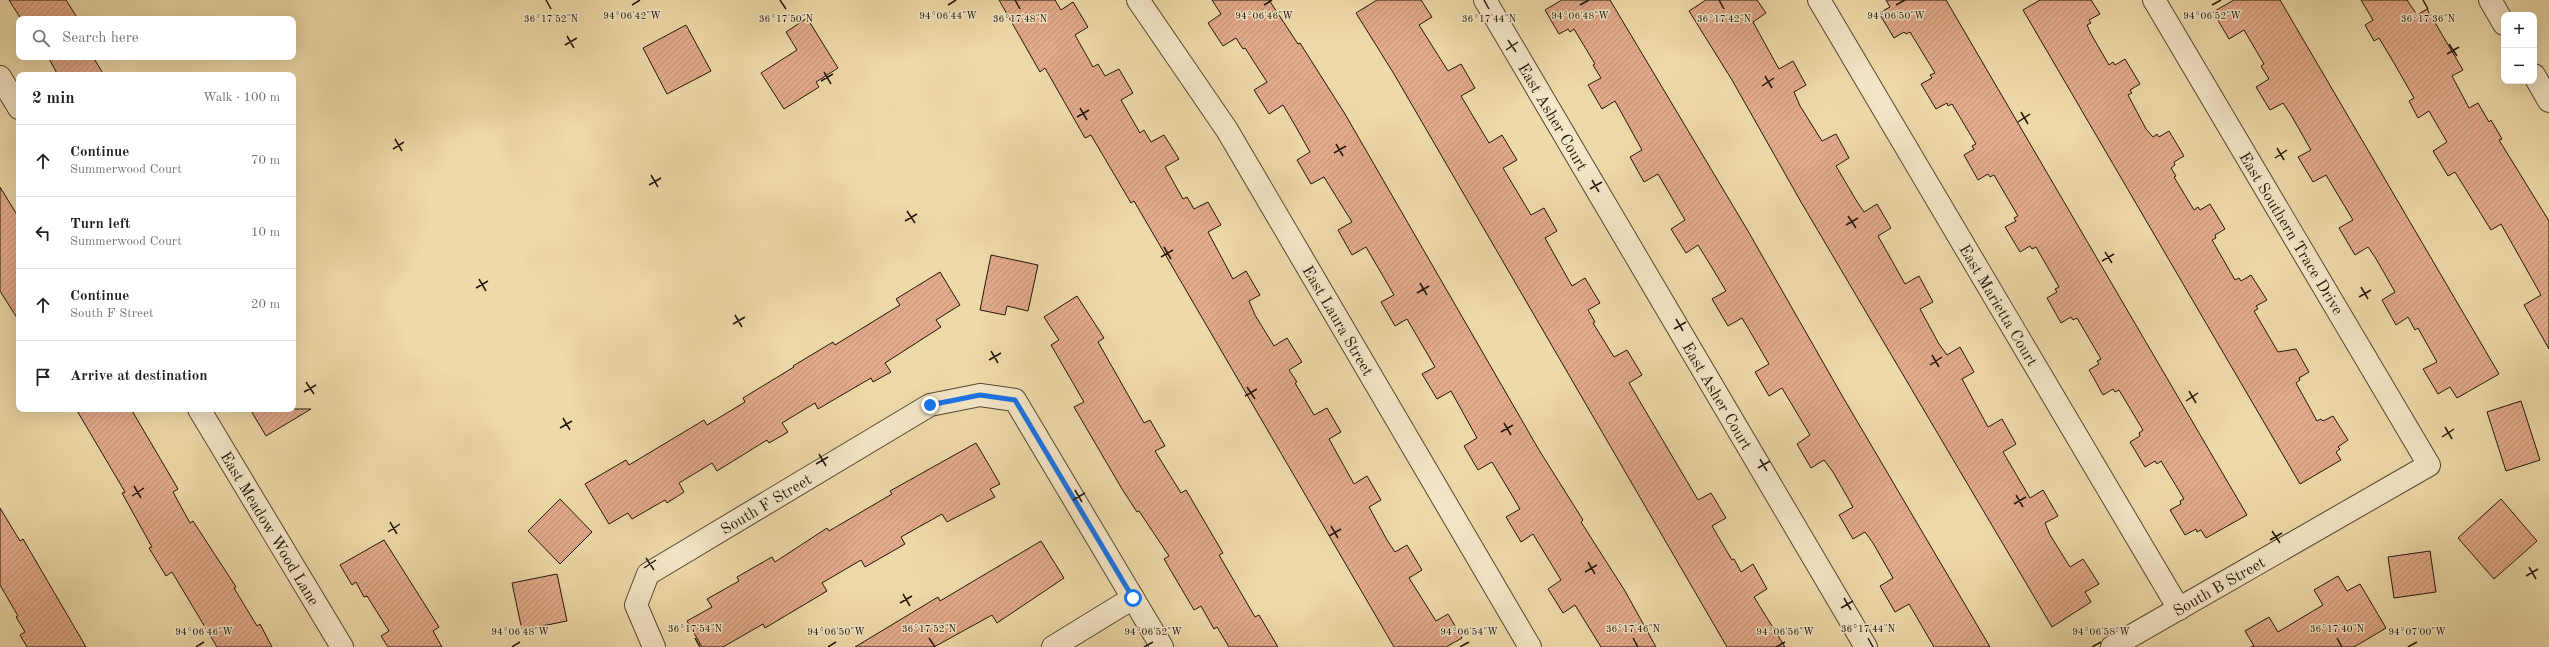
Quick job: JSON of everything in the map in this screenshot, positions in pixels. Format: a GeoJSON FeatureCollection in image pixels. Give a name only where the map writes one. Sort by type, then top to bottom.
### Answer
{"type":"FeatureCollection","features":[{"type":"Feature","properties":{"kind":"street","name":"East Laura Street"},"geometry":{"type":"LineString","coordinates":[[1138,0],[1227,130],[1530,647]]}},
{"type":"Feature","properties":{"kind":"street","name":"East Asher Court"},"geometry":{"type":"LineString","coordinates":[[1485,0],[1866,647]]}},
{"type":"Feature","properties":{"kind":"street","name":"East Marietta Court"},"geometry":{"type":"LineString","coordinates":[[1819,0],[2179,609]]}},
{"type":"Feature","properties":{"kind":"street","name":"East Southern Trace Drive"},"geometry":{"type":"LineString","coordinates":[[2154,0],[2429,466]]}},
{"type":"Feature","properties":{"kind":"street"},"geometry":{"type":"LineString","coordinates":[[2490,0],[2501,19]]}},
{"type":"Feature","properties":{"kind":"street"},"geometry":{"type":"LineString","coordinates":[[0,77],[16,103]]}},
{"type":"Feature","properties":{"kind":"street"},"geometry":{"type":"LineString","coordinates":[[2537,80],[2549,101]]}},
{"type":"Feature","properties":{"kind":"street","name":"South F Street"},"geometry":{"type":"LineString","coordinates":[[654,647],[636,606],[648,574],[930,405],[980,395],[1015,400],[1133,598]]}},
{"type":"Feature","properties":{"kind":"street","name":"East Meadow Wood Lane"},"geometry":{"type":"LineString","coordinates":[[201,412],[342,647]]}},
{"type":"Feature","properties":{"kind":"street","name":"South B Street"},"geometry":{"type":"LineString","coordinates":[[2112,647],[2429,466]]}},
{"type":"Feature","properties":{"kind":"street"},"geometry":{"type":"LineString","coordinates":[[1053,647],[1133,598],[1162,647]]}},
{"type":"Feature","properties":{"kind":"building"},"geometry":{"type":"Polygon","coordinates":[[[9,0],[66,0],[76,16],[19,16],[9,0]]]}},
{"type":"Feature","properties":{"kind":"building"},"geometry":{"type":"Polygon","coordinates":[[[999,0],[1055,0],[1061,10],[1073,2],[1088,27],[1075,35],[1093,67],[1098,64],[1105,76],[1119,69],[1133,93],[1121,100],[1140,133],[1144,130],[1151,142],[1164,135],[1179,159],[1165,167],[1183,199],[1187,197],[1194,209],[1208,202],[1221,225],[1208,232],[1233,279],[1246,271],[1260,295],[1249,301],[1255,315],[1274,346],[1287,338],[1302,362],[1289,370],[1297,382],[1295,383],[1314,415],[1327,408],[1341,432],[1329,439],[1354,484],[1367,476],[1381,500],[1369,507],[1387,540],[1395,552],[1407,545],[1422,570],[1409,578],[1436,621],[1448,614],[1462,638],[1446,647],[1394,647],[1134,201],[1131,203],[1091,135],[1085,138],[1045,68],[1040,72],[999,0]]]}},
{"type":"Feature","properties":{"kind":"building"},"geometry":{"type":"Polygon","coordinates":[[[1212,0],[1269,0],[1298,44],[1300,43],[1345,114],[1539,450],[1583,520],[1581,522],[1625,591],[1656,647],[1601,647],[1575,605],[1563,613],[1548,589],[1561,580],[1533,534],[1521,542],[1506,517],[1520,509],[1513,497],[1492,462],[1478,470],[1464,446],[1477,438],[1451,391],[1437,399],[1422,374],[1435,367],[1407,319],[1395,326],[1381,302],[1394,295],[1366,247],[1352,255],[1338,230],[1352,222],[1324,177],[1311,184],[1297,160],[1310,152],[1283,105],[1269,114],[1254,90],[1267,82],[1245,48],[1243,49],[1236,38],[1223,46],[1208,23],[1221,14],[1212,0]]]}},
{"type":"Feature","properties":{"kind":"building"},"geometry":{"type":"Polygon","coordinates":[[[1377,0],[1421,0],[1432,17],[1419,25],[1448,71],[1461,64],[1475,88],[1461,96],[1489,143],[1502,135],[1517,160],[1503,168],[1531,215],[1544,208],[1557,231],[1545,238],[1572,286],[1585,278],[1600,303],[1588,310],[1595,322],[1593,323],[1614,357],[1627,350],[1642,375],[1629,383],[1698,500],[1711,493],[1726,518],[1712,526],[1732,560],[1734,559],[1741,572],[1753,564],[1767,589],[1754,597],[1785,647],[1727,647],[1394,74],[1356,13],[1377,0]]]}},
{"type":"Feature","properties":{"kind":"building"},"geometry":{"type":"Polygon","coordinates":[[[1562,0],[1610,0],[1748,231],[1844,399],[1990,647],[1934,647],[1909,604],[1895,612],[1880,586],[1893,578],[1865,532],[1853,539],[1839,515],[1853,507],[1833,472],[1824,460],[1811,468],[1797,444],[1810,435],[1782,388],[1769,396],[1755,372],[1769,364],[1742,318],[1728,326],[1712,299],[1726,291],[1698,245],[1686,253],[1671,229],[1685,220],[1658,174],[1644,182],[1630,157],[1642,150],[1615,101],[1602,109],[1588,85],[1601,78],[1593,65],[1595,64],[1574,29],[1570,32],[1568,29],[1559,34],[1545,10],[1562,0]]]}},
{"type":"Feature","properties":{"kind":"building"},"geometry":{"type":"Polygon","coordinates":[[[1706,0],[1757,0],[1766,13],[1753,22],[1779,69],[1793,61],[1806,85],[1794,92],[1800,106],[1822,141],[1836,134],[1849,158],[1836,166],[1864,212],[1877,204],[1891,228],[1878,236],[1905,284],[1919,276],[1933,302],[1920,309],[1939,344],[1947,355],[1960,347],[1974,372],[1962,379],[1988,427],[2002,419],[2016,444],[2003,452],[2030,498],[2043,490],[2058,516],[2045,523],[2050,535],[2070,567],[2083,559],[2099,584],[2085,592],[2091,602],[2052,627],[1801,202],[1732,80],[1689,11],[1706,0]]]}},
{"type":"Feature","properties":{"kind":"building"},"geometry":{"type":"Polygon","coordinates":[[[1886,0],[1946,0],[2247,515],[2206,538],[2201,530],[2197,532],[2196,529],[2185,535],[2170,510],[2181,504],[2180,501],[2184,499],[2161,461],[2157,464],[2155,461],[2145,467],[2130,442],[2140,436],[2139,433],[2143,430],[2119,390],[2115,392],[2113,389],[2103,395],[2089,370],[2099,364],[2097,361],[2101,359],[2077,318],[2073,320],[2071,317],[2061,323],[2047,298],[2057,292],[2055,289],[2059,287],[2036,247],[2032,249],[2030,246],[2020,252],[2005,227],[2016,221],[2014,218],[2018,216],[1994,175],[1990,177],[1988,174],[1978,180],[1964,155],[1974,149],[1972,146],[1976,144],[1952,104],[1948,106],[1947,103],[1936,109],[1921,84],[1932,78],[1930,75],[1935,73],[1910,32],[1906,34],[1904,32],[1894,38],[1879,13],[1890,7],[1886,0]]]}},
{"type":"Feature","properties":{"kind":"building"},"geometry":{"type":"Polygon","coordinates":[[[2040,0],[2091,0],[2100,14],[2089,20],[2091,23],[2087,25],[2091,34],[2109,65],[2113,62],[2115,65],[2125,59],[2140,84],[2130,90],[2132,93],[2128,95],[2146,129],[2153,137],[2157,134],[2159,137],[2169,131],[2184,156],[2174,162],[2175,165],[2171,168],[2176,176],[2174,177],[2194,210],[2198,207],[2200,210],[2210,204],[2225,229],[2215,235],[2216,238],[2212,240],[2235,280],[2239,278],[2241,281],[2251,275],[2267,300],[2256,306],[2258,309],[2254,311],[2278,352],[2296,349],[2309,372],[2299,378],[2300,380],[2296,383],[2317,421],[2321,419],[2323,421],[2333,416],[2348,440],[2338,447],[2340,449],[2336,452],[2341,460],[2300,484],[2023,10],[2040,0]]]}},
{"type":"Feature","properties":{"kind":"building"},"geometry":{"type":"Polygon","coordinates":[[[2234,0],[2280,0],[2499,374],[2457,398],[2450,387],[2438,394],[2423,369],[2437,362],[2418,328],[2415,330],[2408,317],[2396,325],[2382,300],[2395,292],[2375,257],[2368,247],[2355,255],[2339,228],[2353,220],[2326,175],[2313,182],[2298,157],[2311,150],[2283,103],[2270,110],[2256,87],[2269,79],[2261,66],[2264,64],[2244,30],[2229,39],[2213,12],[2234,0]]]}},
{"type":"Feature","properties":{"kind":"building"},"geometry":{"type":"Polygon","coordinates":[[[2361,0],[2407,0],[2417,15],[2427,9],[2463,70],[2452,76],[2469,108],[2478,103],[2489,122],[2491,120],[2502,139],[2499,140],[2549,221],[2549,349],[2524,305],[2541,295],[2501,224],[2491,230],[2455,172],[2448,176],[2433,151],[2447,142],[2429,111],[2418,118],[2409,101],[2414,98],[2379,38],[2374,41],[2365,25],[2373,20],[2361,0]]]}},
{"type":"Feature","properties":{"kind":"building"},"geometry":{"type":"Polygon","coordinates":[[[807,18],[838,68],[816,82],[819,87],[784,109],[761,73],[797,50],[786,32],[807,18]]]}},
{"type":"Feature","properties":{"kind":"building"},"geometry":{"type":"Polygon","coordinates":[[[686,25],[711,71],[667,94],[643,48],[686,25]]]}},
{"type":"Feature","properties":{"kind":"building"},"geometry":{"type":"Polygon","coordinates":[[[50,60],[95,60],[102,72],[56,72],[50,60]]]}},
{"type":"Feature","properties":{"kind":"building"},"geometry":{"type":"Polygon","coordinates":[[[0,187],[16,213],[16,316],[0,291],[0,187]]]}},
{"type":"Feature","properties":{"kind":"building"},"geometry":{"type":"Polygon","coordinates":[[[991,255],[1038,265],[1028,311],[1007,306],[1005,315],[980,310],[991,255]]]}},
{"type":"Feature","properties":{"kind":"building"},"geometry":{"type":"Polygon","coordinates":[[[940,272],[960,305],[936,320],[941,327],[885,363],[891,372],[873,382],[871,378],[818,409],[815,403],[782,423],[788,432],[769,443],[767,440],[717,471],[712,463],[679,483],[684,492],[667,503],[665,500],[632,519],[628,513],[609,524],[585,484],[626,460],[629,465],[704,420],[707,425],[745,402],[743,398],[794,367],[793,366],[833,342],[835,345],[900,305],[896,299],[940,272]]]}},
{"type":"Feature","properties":{"kind":"building"},"geometry":{"type":"Polygon","coordinates":[[[1077,296],[1104,338],[1098,342],[1144,423],[1150,420],[1165,446],[1155,451],[1181,493],[1186,490],[1223,553],[1219,555],[1255,617],[1259,615],[1278,647],[1229,647],[1217,627],[1214,629],[1201,606],[1194,610],[1164,559],[1169,556],[1139,511],[1137,512],[1122,489],[1074,407],[1084,402],[1051,345],[1059,340],[1044,317],[1077,296]]]}},
{"type":"Feature","properties":{"kind":"building"},"geometry":{"type":"Polygon","coordinates":[[[2521,401],[2540,460],[2506,471],[2487,412],[2521,401]]]}},
{"type":"Feature","properties":{"kind":"building"},"geometry":{"type":"Polygon","coordinates":[[[296,409],[311,409],[266,436],[252,412],[296,412],[296,409]]]}},
{"type":"Feature","properties":{"kind":"building"},"geometry":{"type":"Polygon","coordinates":[[[78,412],[133,412],[178,489],[173,492],[190,523],[193,521],[236,587],[234,588],[257,626],[260,624],[272,647],[217,647],[172,572],[166,576],[149,548],[152,547],[122,493],[125,492],[78,412]]]}},
{"type":"Feature","properties":{"kind":"building"},"geometry":{"type":"Polygon","coordinates":[[[976,443],[1000,484],[990,489],[995,497],[947,522],[942,514],[901,537],[905,544],[865,567],[861,560],[822,583],[827,591],[765,628],[763,624],[723,647],[702,647],[687,621],[712,607],[707,599],[739,581],[737,577],[772,557],[775,562],[827,528],[829,531],[892,494],[890,491],[976,443]]]}},
{"type":"Feature","properties":{"kind":"building"},"geometry":{"type":"Polygon","coordinates":[[[560,499],[592,532],[560,564],[528,531],[560,499]]]}},
{"type":"Feature","properties":{"kind":"building"},"geometry":{"type":"Polygon","coordinates":[[[2501,499],[2537,541],[2494,579],[2458,538],[2501,499]]]}},
{"type":"Feature","properties":{"kind":"building"},"geometry":{"type":"Polygon","coordinates":[[[0,508],[20,541],[23,539],[86,647],[27,647],[20,635],[25,632],[16,617],[18,616],[0,585],[0,508]]]}},
{"type":"Feature","properties":{"kind":"building"},"geometry":{"type":"Polygon","coordinates":[[[384,540],[439,627],[433,631],[442,647],[388,647],[381,636],[389,631],[367,596],[364,597],[356,582],[352,585],[340,565],[384,540]]]}},
{"type":"Feature","properties":{"kind":"building"},"geometry":{"type":"Polygon","coordinates":[[[1041,541],[1064,578],[997,623],[992,615],[934,647],[855,647],[938,597],[940,601],[1041,541]]]}},
{"type":"Feature","properties":{"kind":"building"},"geometry":{"type":"Polygon","coordinates":[[[2430,551],[2436,592],[2394,598],[2388,557],[2430,551]]]}},
{"type":"Feature","properties":{"kind":"building"},"geometry":{"type":"Polygon","coordinates":[[[557,574],[567,621],[522,630],[512,583],[557,574]]]}},
{"type":"Feature","properties":{"kind":"building"},"geometry":{"type":"Polygon","coordinates":[[[2338,576],[2347,591],[2360,584],[2386,628],[2354,647],[2251,647],[2254,646],[2245,631],[2269,617],[2278,632],[2323,605],[2314,590],[2338,576]]]}},
{"type":"Feature","properties":{"kind":"route"},"geometry":{"type":"LineString","coordinates":[[930,405],[980,395],[1015,400],[1133,598]]}}]}
